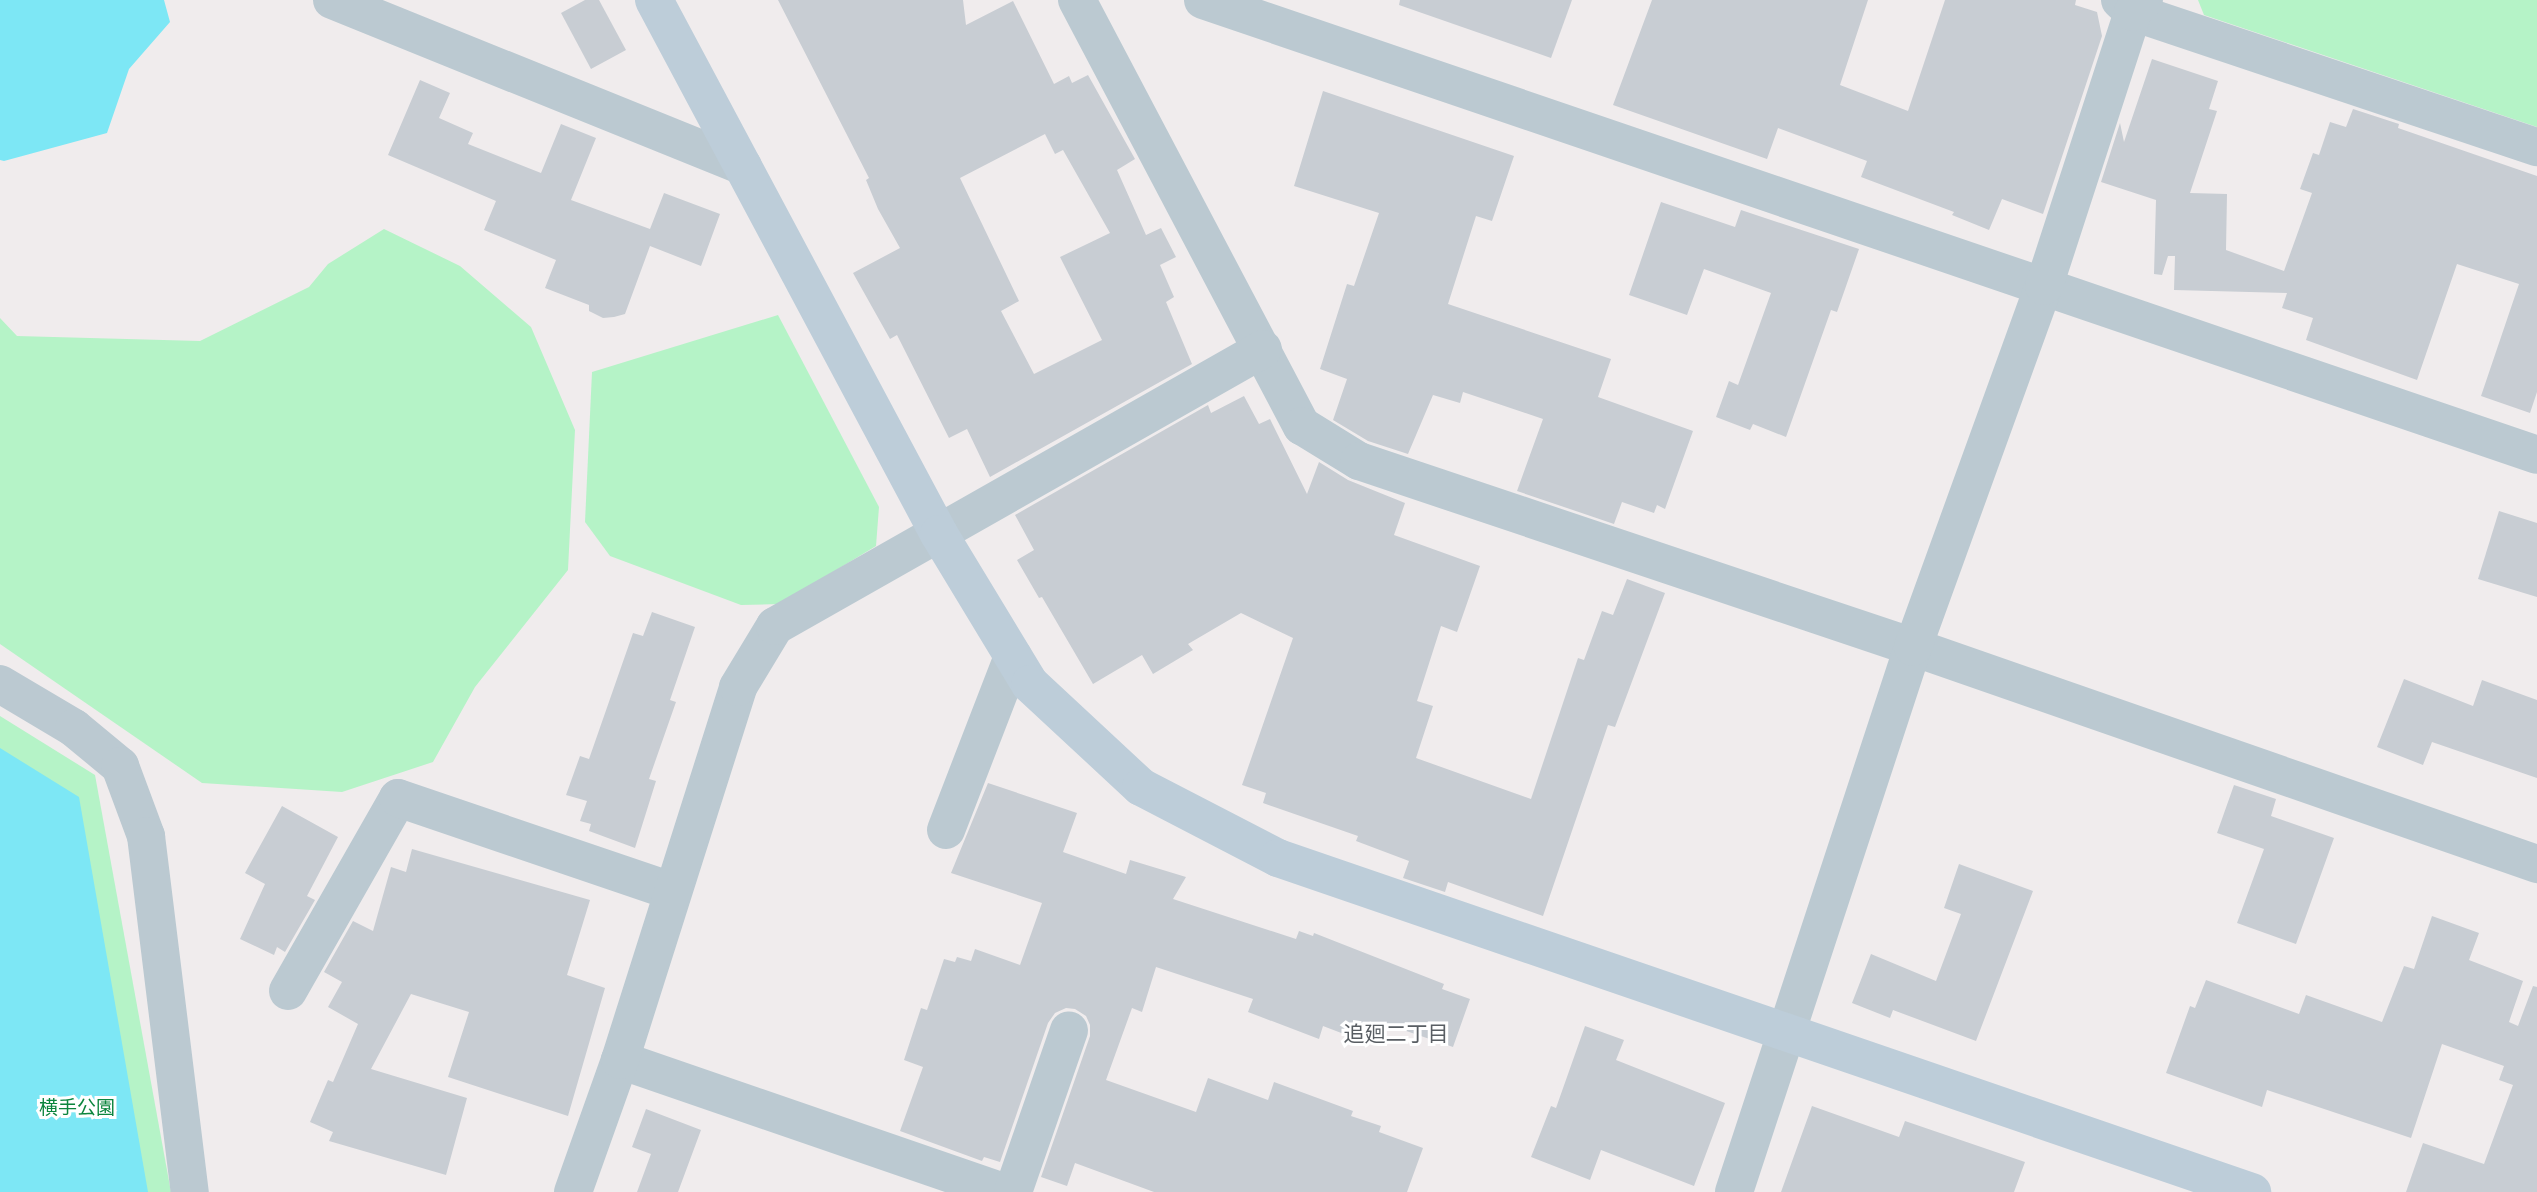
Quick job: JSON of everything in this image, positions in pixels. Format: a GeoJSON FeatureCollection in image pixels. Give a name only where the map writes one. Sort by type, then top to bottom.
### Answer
{"type":"FeatureCollection","features":[{"type":"Feature","properties":{"kind":"street"},"geometry":{"type":"LineString","coordinates":[[332,0],[743,166]]}},
{"type":"Feature","properties":{"kind":"street"},"geometry":{"type":"LineString","coordinates":[[654,0],[939,534],[1030,684],[1141,787],[1278,858],[1787,1035],[2252,1192]]}},
{"type":"Feature","properties":{"kind":"street"},"geometry":{"type":"LineString","coordinates":[[1077,0],[1303,426],[1359,461],[1913,647],[2537,864]]}},
{"type":"Feature","properties":{"kind":"street"},"geometry":{"type":"LineString","coordinates":[[1203,0],[1277,13],[2044,286],[2537,455]]}},
{"type":"Feature","properties":{"kind":"street"},"geometry":{"type":"LineString","coordinates":[[1734,1192],[1913,647],[2044,286],[2132,4],[2537,147]]}},
{"type":"Feature","properties":{"kind":"street"},"geometry":{"type":"LineString","coordinates":[[573,1192],[620,1060],[671,891],[738,687],[775,626],[1263,349]]}},
{"type":"Feature","properties":{"kind":"street"},"geometry":{"type":"LineString","coordinates":[[946,830],[1013,656]]}},
{"type":"Feature","properties":{"kind":"street"},"geometry":{"type":"LineString","coordinates":[[0,684],[74,728],[120,766],[146,836],[190,1192]]}},
{"type":"Feature","properties":{"kind":"street"},"geometry":{"type":"LineString","coordinates":[[288,991],[398,798],[671,891]]}},
{"type":"Feature","properties":{"kind":"street"},"geometry":{"type":"LineString","coordinates":[[1013,1192],[1069,1030]]}},
{"type":"Feature","properties":{"kind":"street"},"geometry":{"type":"LineString","coordinates":[[620,1060],[1004,1192]]}},
{"type":"Feature","properties":{"kind":"green space"},"geometry":{"type":"Polygon","coordinates":[[[2198,0],[2537,0],[2537,127],[2204,15],[2198,0]]]}},
{"type":"Feature","properties":{"kind":"green space"},"geometry":{"type":"Polygon","coordinates":[[[384,229],[460,266],[531,327],[575,430],[568,570],[475,687],[433,762],[342,792],[202,783],[0,644],[0,318],[17,336],[200,341],[309,287],[328,264],[384,229]]]}},
{"type":"Feature","properties":{"kind":"green space"},"geometry":{"type":"Polygon","coordinates":[[[778,315],[879,507],[876,546],[780,604],[741,605],[610,556],[585,522],[592,372],[778,315]]]}},
{"type":"Feature","properties":{"kind":"green space","name":"横手公園"},"geometry":{"type":"Polygon","coordinates":[[[0,716],[95,775],[171,1192],[0,1192],[0,716]]]}},
{"type":"Feature","properties":{"kind":"water"},"geometry":{"type":"Polygon","coordinates":[[[0,0],[164,0],[170,22],[129,69],[107,133],[4,161],[0,160],[0,0]]]}},
{"type":"Feature","properties":{"kind":"water","name":"横手公園"},"geometry":{"type":"Polygon","coordinates":[[[0,748],[79,797],[148,1192],[0,1192],[0,748]]]}},
{"type":"Feature","properties":{"kind":"building"},"geometry":{"type":"Polygon","coordinates":[[[585,0],[599,0],[626,50],[591,69],[561,13],[585,0]]]}},
{"type":"Feature","properties":{"kind":"building"},"geometry":{"type":"Polygon","coordinates":[[[778,0],[963,0],[966,25],[1013,1],[1054,84],[1069,76],[1072,83],[1088,75],[1135,159],[1117,170],[1146,235],[1161,228],[1176,257],[1160,265],[1174,297],[1166,302],[1192,364],[990,477],[967,429],[949,438],[897,335],[890,339],[853,273],[900,248],[878,209],[866,180],[869,178],[778,0]],[[1045,134],[960,178],[1019,301],[1001,311],[1034,374],[1102,340],[1060,257],[1110,233],[1063,150],[1055,154],[1045,134]]]}},
{"type":"Feature","properties":{"kind":"building"},"geometry":{"type":"Polygon","coordinates":[[[1400,0],[1572,0],[1551,58],[1399,5],[1400,0]]]}},
{"type":"Feature","properties":{"kind":"building"},"geometry":{"type":"Polygon","coordinates":[[[1652,0],[1868,0],[1840,85],[1908,111],[1945,0],[2076,0],[2075,5],[2097,12],[2102,36],[2043,214],[2002,199],[1989,230],[1952,215],[1954,212],[1861,177],[1867,161],[1778,128],[1767,159],[1613,105],[1652,0]]]}},
{"type":"Feature","properties":{"kind":"building"},"geometry":{"type":"Polygon","coordinates":[[[2152,59],[2218,81],[2209,109],[2217,111],[2190,193],[2227,194],[2226,250],[2284,271],[2312,193],[2300,189],[2313,153],[2319,155],[2330,122],[2346,127],[2353,109],[2399,124],[2398,128],[2537,176],[2537,392],[2530,413],[2481,396],[2519,284],[2457,264],[2417,380],[2306,340],[2313,318],[2282,308],[2287,293],[2174,290],[2175,256],[2168,256],[2162,275],[2154,274],[2156,200],[2101,182],[2120,123],[2124,142],[2152,59]]]}},
{"type":"Feature","properties":{"kind":"building"},"geometry":{"type":"Polygon","coordinates":[[[420,80],[450,93],[439,118],[473,133],[468,144],[541,173],[561,124],[596,138],[571,200],[650,229],[664,193],[720,214],[701,266],[650,246],[625,314],[614,317],[603,318],[589,311],[589,305],[545,288],[556,260],[484,230],[496,201],[388,155],[420,80]]]}},
{"type":"Feature","properties":{"kind":"building"},"geometry":{"type":"Polygon","coordinates":[[[1323,91],[1514,156],[1492,221],[1476,216],[1448,304],[1611,359],[1598,397],[1693,431],[1665,509],[1657,505],[1654,513],[1622,502],[1614,524],[1517,491],[1543,419],[1463,392],[1460,403],[1433,395],[1408,454],[1368,441],[1333,420],[1347,379],[1320,369],[1347,284],[1354,286],[1379,213],[1294,186],[1323,91]]]}},
{"type":"Feature","properties":{"kind":"building"},"geometry":{"type":"Polygon","coordinates":[[[1661,202],[1735,227],[1741,210],[1859,249],[1837,312],[1831,310],[1786,437],[1753,424],[1750,430],[1716,417],[1729,381],[1738,385],[1771,293],[1704,269],[1687,315],[1629,295],[1661,202]]]}},
{"type":"Feature","properties":{"kind":"building"},"geometry":{"type":"Polygon","coordinates":[[[1244,396],[1259,424],[1270,419],[1307,494],[1319,462],[1348,480],[1405,503],[1394,535],[1480,566],[1457,632],[1441,626],[1417,701],[1433,706],[1416,758],[1531,799],[1578,658],[1584,660],[1602,611],[1613,615],[1627,579],[1665,593],[1615,727],[1608,725],[1543,916],[1448,882],[1445,892],[1403,878],[1409,861],[1356,841],[1358,836],[1263,803],[1266,793],[1242,785],[1293,638],[1241,613],[1188,644],[1193,650],[1153,674],[1142,655],[1093,684],[1017,560],[1034,550],[1015,515],[1208,405],[1211,413],[1244,396]]]}},
{"type":"Feature","properties":{"kind":"building"},"geometry":{"type":"Polygon","coordinates":[[[2499,511],[2537,523],[2537,597],[2478,579],[2499,511]]]}},
{"type":"Feature","properties":{"kind":"building"},"geometry":{"type":"Polygon","coordinates":[[[652,612],[695,627],[670,700],[676,702],[649,779],[656,781],[635,848],[589,831],[591,824],[580,821],[587,801],[566,795],[580,756],[589,759],[633,633],[643,636],[652,612]]]}},
{"type":"Feature","properties":{"kind":"building"},"geometry":{"type":"Polygon","coordinates":[[[2404,679],[2473,706],[2482,680],[2537,700],[2537,778],[2432,742],[2423,765],[2377,747],[2404,679]]]}},
{"type":"Feature","properties":{"kind":"building"},"geometry":{"type":"Polygon","coordinates":[[[988,783],[1077,813],[1063,852],[1126,874],[1130,860],[1186,877],[1173,899],[1296,939],[1299,931],[1313,936],[1314,933],[1444,984],[1442,989],[1470,999],[1453,1047],[1380,1022],[1370,1044],[1323,1026],[1319,1039],[1248,1012],[1253,999],[1156,967],[1142,1012],[1132,1008],[1106,1080],[1196,1112],[1208,1078],[1268,1100],[1274,1082],[1353,1111],[1351,1116],[1381,1126],[1379,1132],[1423,1148],[1407,1192],[1154,1192],[1075,1163],[1067,1186],[1041,1177],[1090,1036],[1090,1025],[1086,1016],[1075,1009],[1066,1008],[1055,1013],[1048,1023],[1000,1162],[984,1157],[982,1161],[900,1131],[923,1067],[904,1060],[921,1008],[927,1010],[944,959],[955,962],[957,957],[971,961],[975,949],[1020,965],[1042,903],[951,873],[988,783]]]}},
{"type":"Feature","properties":{"kind":"building"},"geometry":{"type":"Polygon","coordinates":[[[2234,785],[2276,799],[2271,816],[2334,838],[2296,944],[2237,923],[2264,849],[2217,833],[2234,785]]]}},
{"type":"Feature","properties":{"kind":"building"},"geometry":{"type":"Polygon","coordinates":[[[282,806],[338,837],[307,896],[315,900],[285,952],[277,947],[274,955],[240,939],[265,884],[245,873],[282,806]]]}},
{"type":"Feature","properties":{"kind":"building"},"geometry":{"type":"Polygon","coordinates":[[[412,849],[590,900],[567,975],[605,988],[568,1116],[448,1077],[469,1012],[411,994],[371,1069],[467,1098],[446,1175],[329,1141],[333,1132],[310,1122],[328,1080],[333,1082],[358,1024],[328,1007],[342,982],[324,972],[353,921],[373,931],[391,867],[406,872],[412,849]]]}},
{"type":"Feature","properties":{"kind":"building"},"geometry":{"type":"Polygon","coordinates":[[[1959,864],[2033,891],[1976,1041],[1893,1010],[1890,1018],[1852,1003],[1871,954],[1936,981],[1961,914],[1944,908],[1959,864]]]}},
{"type":"Feature","properties":{"kind":"building"},"geometry":{"type":"Polygon","coordinates":[[[2432,916],[2479,933],[2469,960],[2523,981],[2509,1022],[2518,1026],[2533,986],[2537,987],[2537,1192],[2406,1192],[2423,1143],[2484,1164],[2513,1085],[2499,1080],[2504,1066],[2442,1044],[2411,1138],[2267,1090],[2262,1107],[2166,1073],[2190,1006],[2195,1008],[2206,980],[2299,1014],[2306,995],[2382,1022],[2404,966],[2414,969],[2432,916]]]}},
{"type":"Feature","properties":{"kind":"building"},"geometry":{"type":"Polygon","coordinates":[[[1585,1026],[1624,1040],[1616,1060],[1725,1103],[1694,1186],[1601,1150],[1590,1180],[1531,1157],[1551,1106],[1556,1108],[1585,1026]]]}},
{"type":"Feature","properties":{"kind":"building"},"geometry":{"type":"Polygon","coordinates":[[[1812,1106],[1899,1137],[1905,1121],[2025,1162],[2014,1192],[1781,1192],[1812,1106]]]}},
{"type":"Feature","properties":{"kind":"building"},"geometry":{"type":"Polygon","coordinates":[[[646,1109],[701,1130],[678,1192],[637,1192],[651,1154],[632,1147],[646,1109]]]}},
{"type":"Feature","properties":{"kind":"district","name":"追廻二丁目"},"geometry":{"type":"Point","coordinates":[1396,1034]}}]}
